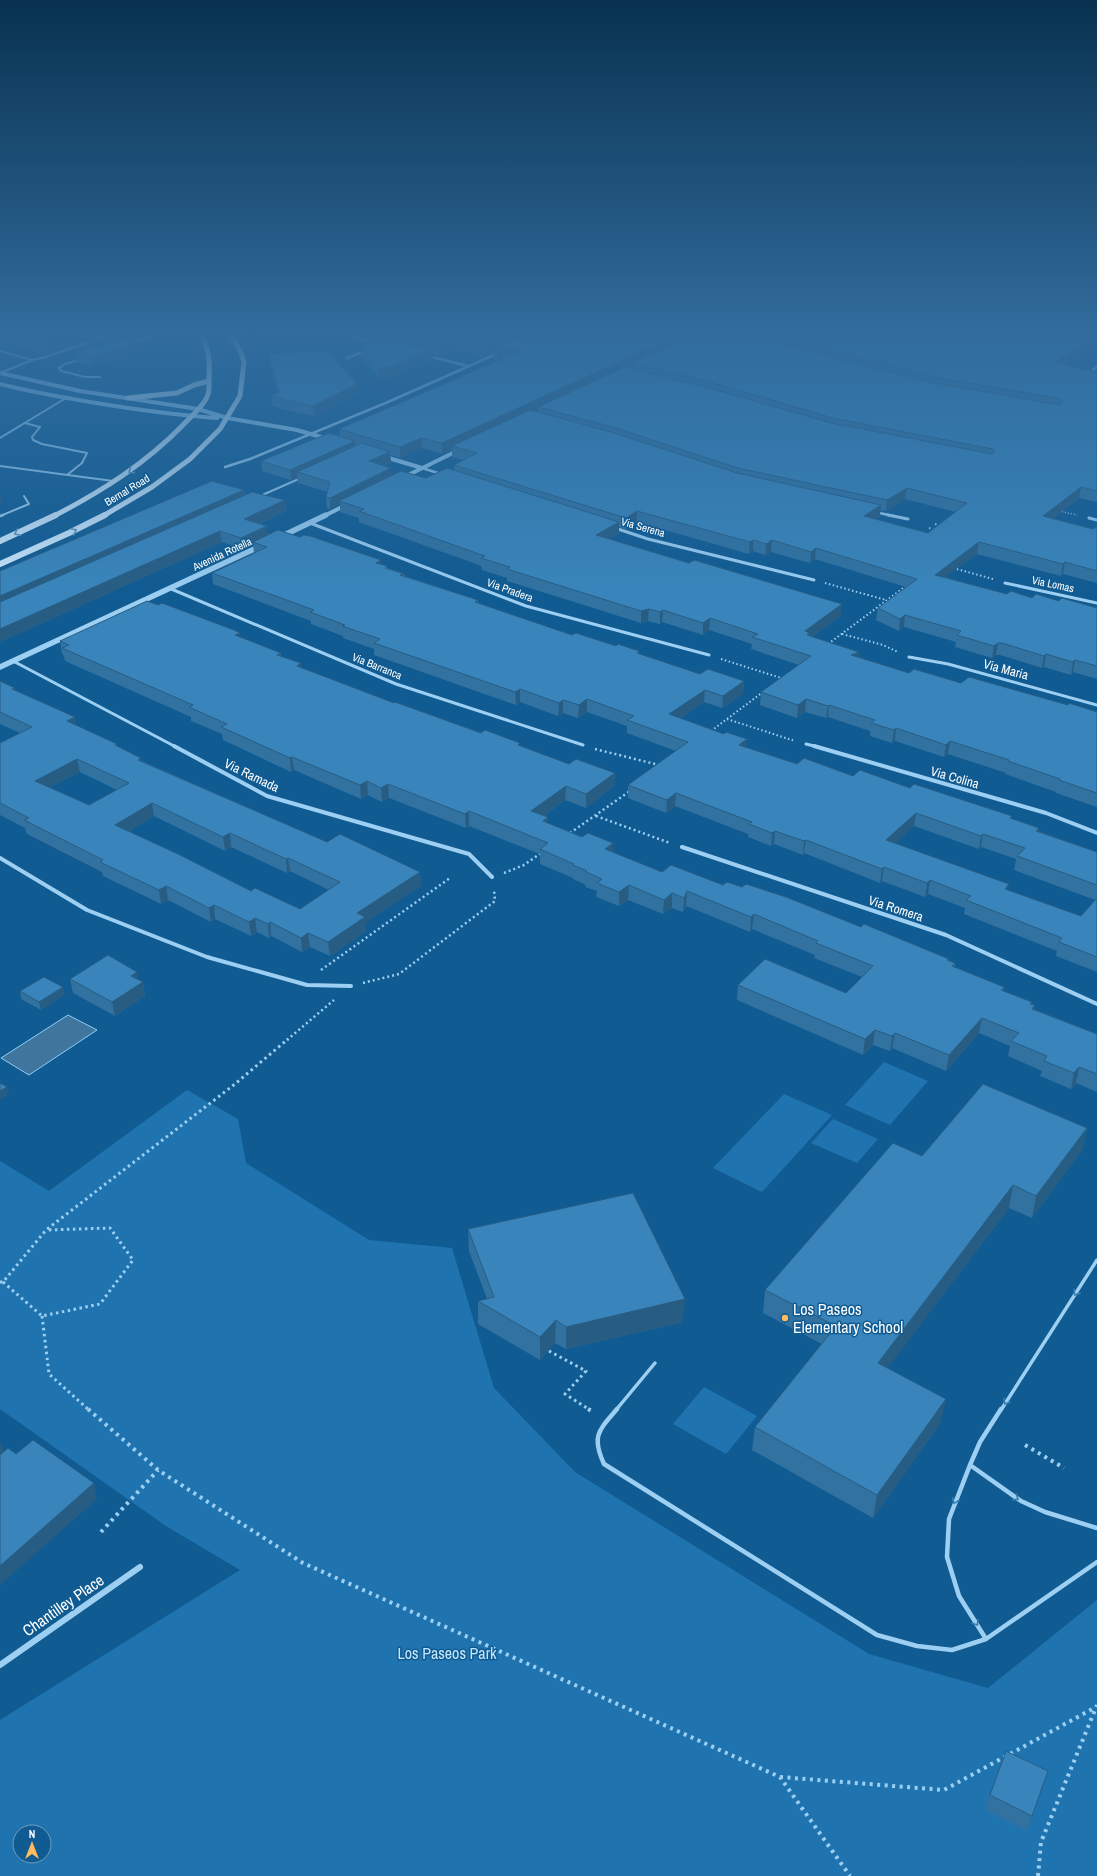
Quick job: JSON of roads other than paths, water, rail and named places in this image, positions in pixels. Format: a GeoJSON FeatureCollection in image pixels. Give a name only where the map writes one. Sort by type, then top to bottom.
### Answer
{"type":"FeatureCollection","features":[{"type":"Feature","properties":{"kind":"main road","name":"Bernal Road"},"geometry":{"type":"LineString","coordinates":[[0,541],[66,511],[116,482],[160,449],[189,420]]}},
{"type":"Feature","properties":{"kind":"main road","name":"Bernal Road"},"geometry":{"type":"LineString","coordinates":[[0,564],[60,538],[140,495],[192,457],[226,420]]}},
{"type":"Feature","properties":{"kind":"street"},"geometry":{"type":"LineString","coordinates":[[236,420],[310,433],[332,440]]}},
{"type":"Feature","properties":{"kind":"street"},"geometry":{"type":"LineString","coordinates":[[225,467],[250,459],[344,420]]}},
{"type":"Feature","properties":{"kind":"street"},"geometry":{"type":"LineString","coordinates":[[398,480],[463,448]]}},
{"type":"Feature","properties":{"kind":"street"},"geometry":{"type":"LineString","coordinates":[[378,455],[442,474]]}},
{"type":"Feature","properties":{"kind":"street"},"geometry":{"type":"LineString","coordinates":[[275,539],[351,503]]}},
{"type":"Feature","properties":{"kind":"street"},"geometry":{"type":"LineString","coordinates":[[869,510],[908,519]]}},
{"type":"Feature","properties":{"kind":"street"},"geometry":{"type":"LineString","coordinates":[[1089,518],[1097,520]]}},
{"type":"Feature","properties":{"kind":"street","name":"Via Pradera"},"geometry":{"type":"LineString","coordinates":[[310,523],[526,606],[709,655]]}},
{"type":"Feature","properties":{"kind":"street","name":"Via Serena"},"geometry":{"type":"LineString","coordinates":[[612,527],[648,539],[814,580]]}},
{"type":"Feature","properties":{"kind":"street","name":"Avenida Rotella"},"geometry":{"type":"LineString","coordinates":[[0,667],[268,542]]}},
{"type":"Feature","properties":{"kind":"street","name":"Via Lomas"},"geometry":{"type":"LineString","coordinates":[[1005,583],[1097,603]]}},
{"type":"Feature","properties":{"kind":"street","name":"Via Barranca"},"geometry":{"type":"LineString","coordinates":[[169,588],[396,684],[583,745]]}},
{"type":"Feature","properties":{"kind":"street","name":"Via Maria"},"geometry":{"type":"LineString","coordinates":[[910,657],[948,664],[1097,705]]}},
{"type":"Feature","properties":{"kind":"street","name":"Via Ramada"},"geometry":{"type":"LineString","coordinates":[[13,661],[267,796],[469,854],[492,877]]}},
{"type":"Feature","properties":{"kind":"street","name":"Via Colina"},"geometry":{"type":"LineString","coordinates":[[806,744],[1046,813],[1097,833]]}},
{"type":"Feature","properties":{"kind":"street","name":"Via Romera"},"geometry":{"type":"LineString","coordinates":[[682,847],[946,935],[1097,1004]]}},
{"type":"Feature","properties":{"kind":"street"},"geometry":{"type":"LineString","coordinates":[[0,858],[87,910],[207,957],[307,985],[351,986]]}},
{"type":"Feature","properties":{"kind":"street","name":"Chantilley Place"},"geometry":{"type":"LineString","coordinates":[[0,1665],[140,1567]]}},
{"type":"Feature","properties":{"kind":"lane"},"geometry":{"type":"LineString","coordinates":[[0,438],[31,420]]}},
{"type":"Feature","properties":{"kind":"lane"},"geometry":{"type":"LineString","coordinates":[[25,423],[40,427],[32,437],[33,440],[42,444],[87,453],[83,463],[67,475]]}},
{"type":"Feature","properties":{"kind":"lane"},"geometry":{"type":"LineString","coordinates":[[0,466],[116,482]]}},
{"type":"Feature","properties":{"kind":"lane"},"geometry":{"type":"LineString","coordinates":[[255,498],[304,477]]}},
{"type":"Feature","properties":{"kind":"lane"},"geometry":{"type":"LineString","coordinates":[[0,516],[29,504],[24,496]]}},
{"type":"Feature","properties":{"kind":"lane"},"geometry":{"type":"LineString","coordinates":[[986,1639],[959,1596],[947,1557],[949,1519],[980,1442],[1097,1260]]}},
{"type":"Feature","properties":{"kind":"lane"},"geometry":{"type":"LineString","coordinates":[[655,1363],[599,1430],[597,1449],[604,1464],[877,1635],[917,1646],[952,1650],[986,1639],[1097,1562]]}},
{"type":"Feature","properties":{"kind":"lane"},"geometry":{"type":"LineString","coordinates":[[970,1465],[1021,1501],[1044,1512],[1097,1528]]}},
{"type":"Feature","properties":{"kind":"place","name":"Los Paseos Elementary School"},"geometry":{"type":"Point","coordinates":[785,1318]}},
{"type":"Feature","properties":{"kind":"park label","name":"Los Paseos Park"},"geometry":{"type":"Point","coordinates":[447,1653]}}]}
